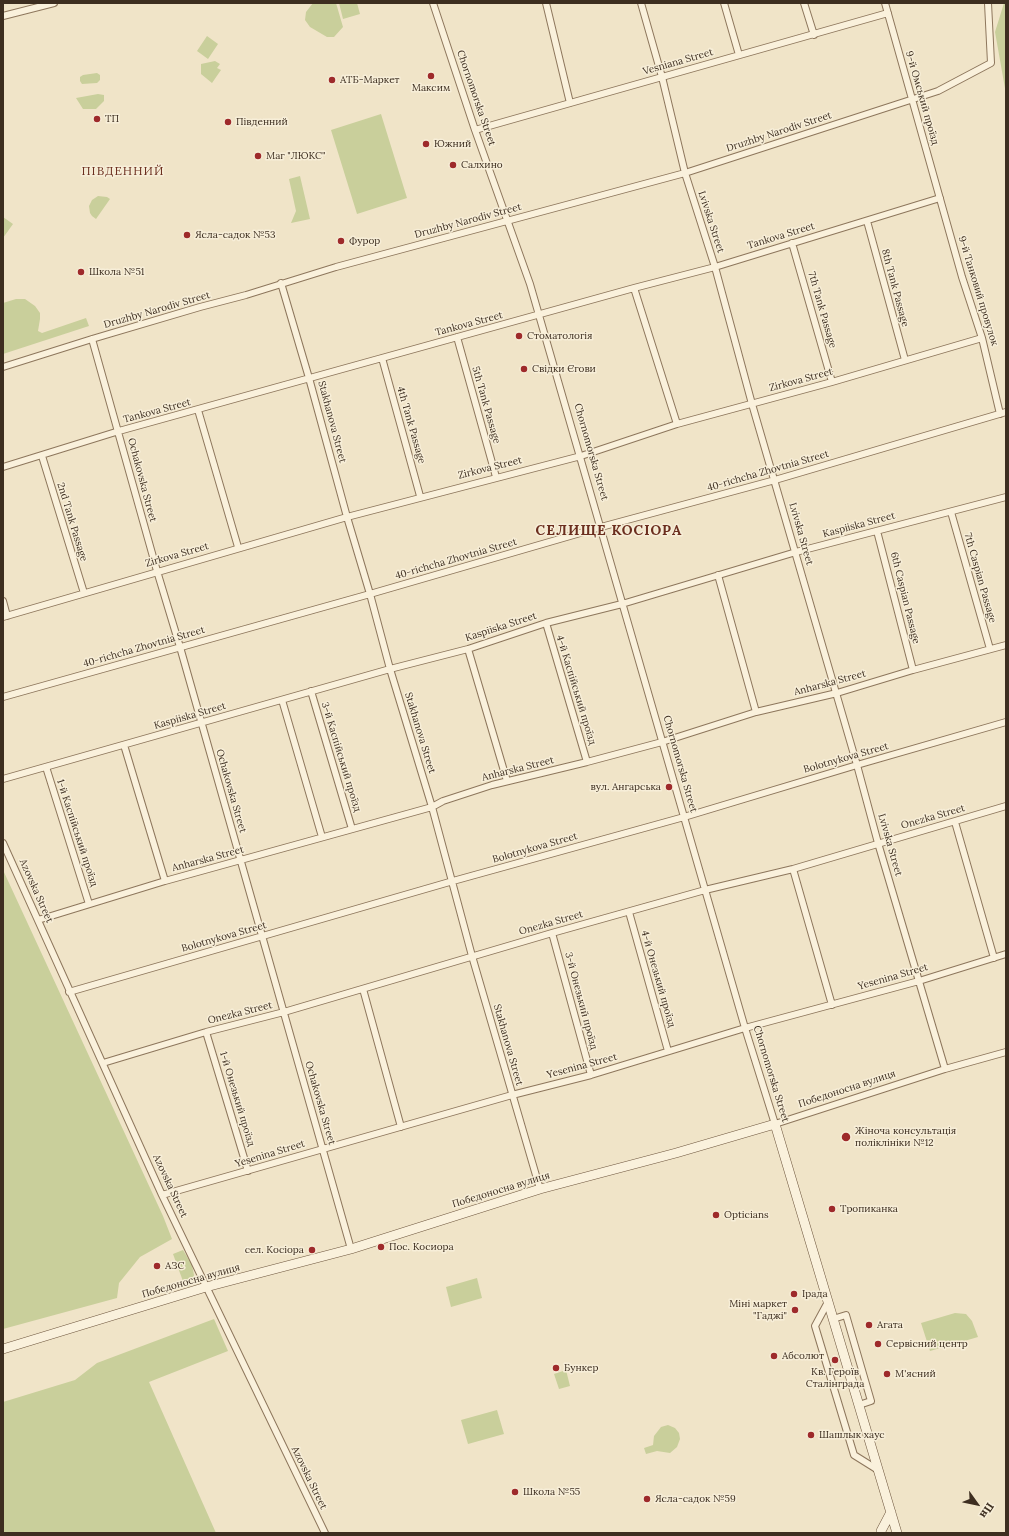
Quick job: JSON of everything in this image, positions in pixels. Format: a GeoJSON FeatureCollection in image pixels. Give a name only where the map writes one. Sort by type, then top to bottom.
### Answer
{"type":"FeatureCollection","features":[{"type":"Feature","properties":{"kind":"street"},"geometry":{"type":"LineString","coordinates":[[3,16],[54,3]]}},
{"type":"Feature","properties":{"kind":"street","name":"Chornomorska Street"},"geometry":{"type":"LineString","coordinates":[[433,3],[475,130],[530,284],[581,456],[622,604],[745,1028],[897,1533]]}},
{"type":"Feature","properties":{"kind":"street"},"geometry":{"type":"LineString","coordinates":[[546,3],[570,103]]}},
{"type":"Feature","properties":{"kind":"street","name":"Lvivska Street"},"geometry":{"type":"LineString","coordinates":[[641,3],[662,77],[685,172],[715,267],[752,404],[837,693],[878,843],[945,1069]]}},
{"type":"Feature","properties":{"kind":"street"},"geometry":{"type":"LineString","coordinates":[[724,3],[739,54]]}},
{"type":"Feature","properties":{"kind":"street"},"geometry":{"type":"LineString","coordinates":[[804,3],[814,35]]}},
{"type":"Feature","properties":{"kind":"street","name":"9-й Омський проїзд"},"geometry":{"type":"LineString","coordinates":[[885,3],[940,198]]}},
{"type":"Feature","properties":{"kind":"street","name":"Druzhby Narodiv Street"},"geometry":{"type":"LineString","coordinates":[[3,367],[200,307],[246,295],[281,283],[685,172],[938,91],[991,64],[988,3]]}},
{"type":"Feature","properties":{"kind":"street","name":"Vesniana Street"},"geometry":{"type":"LineString","coordinates":[[475,130],[739,54],[888,14]]}},
{"type":"Feature","properties":{"kind":"street","name":"Tankova Street"},"geometry":{"type":"LineString","coordinates":[[3,467],[119,431],[634,288],[715,267],[940,198]]}},
{"type":"Feature","properties":{"kind":"street","name":"9-й Танковий провулок"},"geometry":{"type":"LineString","coordinates":[[940,198],[1003,413]]}},
{"type":"Feature","properties":{"kind":"street","name":"8th Tank Passage"},"geometry":{"type":"LineString","coordinates":[[867,221],[905,360]]}},
{"type":"Feature","properties":{"kind":"street","name":"7th Tank Passage"},"geometry":{"type":"LineString","coordinates":[[792,243],[832,382]]}},
{"type":"Feature","properties":{"kind":"street","name":"Stakhanova Street"},"geometry":{"type":"LineString","coordinates":[[281,283],[390,669],[453,881],[472,956],[540,1189]]}},
{"type":"Feature","properties":{"kind":"street"},"geometry":{"type":"LineString","coordinates":[[634,288],[677,424]]}},
{"type":"Feature","properties":{"kind":"street","name":"5th Tank Passage"},"geometry":{"type":"LineString","coordinates":[[457,337],[496,477]]}},
{"type":"Feature","properties":{"kind":"street","name":"Zirkova Street"},"geometry":{"type":"LineString","coordinates":[[5,617],[157,571],[420,496],[581,456],[677,424],[832,382],[982,338]]}},
{"type":"Feature","properties":{"kind":"street","name":"Ochakovska Street"},"geometry":{"type":"LineString","coordinates":[[92,339],[351,1249]]}},
{"type":"Feature","properties":{"kind":"street","name":"4th Tank Passage"},"geometry":{"type":"LineString","coordinates":[[382,358],[420,496]]}},
{"type":"Feature","properties":{"kind":"street"},"geometry":{"type":"LineString","coordinates":[[198,410],[238,548]]}},
{"type":"Feature","properties":{"kind":"street","name":"40-richcha Zhovtnia Street"},"geometry":{"type":"LineString","coordinates":[[3,697],[370,594],[600,527],[775,480],[1003,413]]}},
{"type":"Feature","properties":{"kind":"street","name":"2nd Tank Passage"},"geometry":{"type":"LineString","coordinates":[[42,456],[84,594]]}},
{"type":"Feature","properties":{"kind":"street","name":"Kaspiiska Street"},"geometry":{"type":"LineString","coordinates":[[3,779],[202,724],[311,691],[468,649],[546,623],[622,604],[796,552],[1006,497]]}},
{"type":"Feature","properties":{"kind":"street","name":"7th Caspian Passage"},"geometry":{"type":"LineString","coordinates":[[951,512],[990,649]]}},
{"type":"Feature","properties":{"kind":"street","name":"6th Caspian Passage"},"geometry":{"type":"LineString","coordinates":[[877,531],[912,670]]}},
{"type":"Feature","properties":{"kind":"street"},"geometry":{"type":"LineString","coordinates":[[718,575],[756,712]]}},
{"type":"Feature","properties":{"kind":"street"},"geometry":{"type":"LineString","coordinates":[[3,601],[5,617]]}},
{"type":"Feature","properties":{"kind":"street","name":"4-й Каспійський проїзд"},"geometry":{"type":"LineString","coordinates":[[546,623],[587,762]]}},
{"type":"Feature","properties":{"kind":"street","name":"Anharska Street"},"geometry":{"type":"LineString","coordinates":[[38,920],[165,881],[432,808],[443,801],[507,782],[662,742],[756,712],[837,693],[912,670],[1006,645]]}},
{"type":"Feature","properties":{"kind":"street"},"geometry":{"type":"LineString","coordinates":[[468,649],[507,782]]}},
{"type":"Feature","properties":{"kind":"street","name":"3-й Каспійський проїзд"},"geometry":{"type":"LineString","coordinates":[[311,691],[352,829]]}},
{"type":"Feature","properties":{"kind":"street"},"geometry":{"type":"LineString","coordinates":[[282,700],[322,838]]}},
{"type":"Feature","properties":{"kind":"street","name":"Bolotnykova Street"},"geometry":{"type":"LineString","coordinates":[[69,992],[453,881],[684,817],[1006,722]]}},
{"type":"Feature","properties":{"kind":"street"},"geometry":{"type":"LineString","coordinates":[[124,745],[165,881]]}},
{"type":"Feature","properties":{"kind":"street","name":"1-й Каспійський проїзд"},"geometry":{"type":"LineString","coordinates":[[46,767],[89,904]]}},
{"type":"Feature","properties":{"kind":"street","name":"Onezka Street"},"geometry":{"type":"LineString","coordinates":[[103,1063],[206,1032],[284,1012],[552,933],[705,890],[793,869],[1006,806]]}},
{"type":"Feature","properties":{"kind":"street"},"geometry":{"type":"LineString","coordinates":[[955,822],[994,958]]}},
{"type":"Feature","properties":{"kind":"street","name":"Azovska Street"},"geometry":{"type":"LineString","coordinates":[[3,843],[162,1195],[325,1533]]}},
{"type":"Feature","properties":{"kind":"street"},"geometry":{"type":"LineString","coordinates":[[793,869],[832,1005]]}},
{"type":"Feature","properties":{"kind":"street","name":"4-й Онезький проїзд"},"geometry":{"type":"LineString","coordinates":[[629,912],[668,1051]]}},
{"type":"Feature","properties":{"kind":"street","name":"3-й Онезький проїзд"},"geometry":{"type":"LineString","coordinates":[[552,933],[591,1075]]}},
{"type":"Feature","properties":{"kind":"street","name":"Yesenina Street"},"geometry":{"type":"LineString","coordinates":[[162,1195],[512,1095],[591,1075],[745,1028],[920,981],[1006,954]]}},
{"type":"Feature","properties":{"kind":"street"},"geometry":{"type":"LineString","coordinates":[[363,989],[401,1127]]}},
{"type":"Feature","properties":{"kind":"street","name":"1-й Онезький проїзд"},"geometry":{"type":"LineString","coordinates":[[206,1032],[248,1171]]}},
{"type":"Feature","properties":{"kind":"street","name":"Победоносна вулиця"},"geometry":{"type":"LineString","coordinates":[[3,1349],[206,1287],[351,1249],[540,1189],[676,1153],[774,1124],[945,1069],[1006,1052]]}},
{"type":"Feature","properties":{"kind":"street"},"geometry":{"type":"LineString","coordinates":[[828,1302],[815,1326],[854,1455],[878,1470]]}},
{"type":"Feature","properties":{"kind":"street"},"geometry":{"type":"LineString","coordinates":[[833,1318],[846,1315],[871,1401],[859,1405]]}},
{"type":"Feature","properties":{"kind":"street"},"geometry":{"type":"LineString","coordinates":[[881,1533],[891,1512]]}},
{"type":"Feature","properties":{"kind":"green space"},"geometry":{"type":"Polygon","coordinates":[[[313,3],[336,3],[343,27],[334,37],[327,37],[310,27],[305,20],[306,12],[313,3]]]}},
{"type":"Feature","properties":{"kind":"green space"},"geometry":{"type":"Polygon","coordinates":[[[339,3],[357,3],[360,14],[343,19],[339,3]]]}},
{"type":"Feature","properties":{"kind":"green space"},"geometry":{"type":"Polygon","coordinates":[[[1004,3],[1006,3],[1006,94],[995,32],[1004,3]]]}},
{"type":"Feature","properties":{"kind":"green space"},"geometry":{"type":"Polygon","coordinates":[[[207,36],[218,44],[208,59],[197,51],[207,36]]]}},
{"type":"Feature","properties":{"kind":"green space"},"geometry":{"type":"Polygon","coordinates":[[[215,61],[220,64],[217,68],[221,70],[212,83],[201,74],[201,64],[215,61]]]}},
{"type":"Feature","properties":{"kind":"green space"},"geometry":{"type":"Polygon","coordinates":[[[97,73],[100,75],[100,80],[97,83],[82,84],[80,81],[80,77],[83,75],[97,73]]]}},
{"type":"Feature","properties":{"kind":"green space"},"geometry":{"type":"Polygon","coordinates":[[[98,94],[104,95],[104,101],[96,109],[83,109],[76,98],[98,94]]]}},
{"type":"Feature","properties":{"kind":"green space"},"geometry":{"type":"Polygon","coordinates":[[[381,114],[407,198],[357,214],[331,130],[381,114]]]}},
{"type":"Feature","properties":{"kind":"green space"},"geometry":{"type":"Polygon","coordinates":[[[300,176],[310,219],[291,223],[296,211],[289,179],[300,176]]]}},
{"type":"Feature","properties":{"kind":"green space"},"geometry":{"type":"Polygon","coordinates":[[[98,196],[107,197],[110,199],[96,219],[90,213],[89,206],[92,200],[98,196]]]}},
{"type":"Feature","properties":{"kind":"green space"},"geometry":{"type":"Polygon","coordinates":[[[3,217],[13,224],[3,238],[3,217]]]}},
{"type":"Feature","properties":{"kind":"green space"},"geometry":{"type":"Polygon","coordinates":[[[16,299],[25,299],[35,306],[40,313],[38,331],[42,333],[86,318],[89,326],[3,354],[3,303],[16,299]]]}},
{"type":"Feature","properties":{"kind":"green space"},"geometry":{"type":"Polygon","coordinates":[[[3,870],[163,1216],[172,1239],[140,1257],[119,1283],[117,1298],[3,1329],[3,870]]]}},
{"type":"Feature","properties":{"kind":"green space"},"geometry":{"type":"Polygon","coordinates":[[[183,1250],[192,1265],[194,1275],[193,1281],[188,1287],[184,1284],[173,1254],[183,1250]]]}},
{"type":"Feature","properties":{"kind":"green space"},"geometry":{"type":"Polygon","coordinates":[[[477,1278],[482,1298],[451,1307],[446,1287],[477,1278]]]}},
{"type":"Feature","properties":{"kind":"green space"},"geometry":{"type":"Polygon","coordinates":[[[955,1313],[966,1314],[972,1321],[978,1337],[930,1351],[921,1323],[955,1313]]]}},
{"type":"Feature","properties":{"kind":"green space"},"geometry":{"type":"Polygon","coordinates":[[[214,1319],[228,1351],[149,1382],[216,1533],[3,1533],[3,1402],[75,1380],[97,1363],[214,1319]]]}},
{"type":"Feature","properties":{"kind":"green space"},"geometry":{"type":"Polygon","coordinates":[[[566,1370],[570,1386],[559,1389],[554,1374],[566,1370]]]}},
{"type":"Feature","properties":{"kind":"green space"},"geometry":{"type":"Polygon","coordinates":[[[497,1410],[504,1434],[468,1444],[461,1420],[497,1410]]]}},
{"type":"Feature","properties":{"kind":"green space"},"geometry":{"type":"Polygon","coordinates":[[[668,1425],[675,1428],[679,1433],[680,1439],[677,1447],[670,1453],[657,1451],[646,1454],[644,1448],[653,1445],[654,1436],[661,1427],[668,1425]]]}},
{"type":"Feature","properties":{"kind":"place","name":"Максим"},"geometry":{"type":"Point","coordinates":[431,76]}},
{"type":"Feature","properties":{"kind":"place","name":"АТБ-Маркет"},"geometry":{"type":"Point","coordinates":[332,80]}},
{"type":"Feature","properties":{"kind":"place","name":"ТП"},"geometry":{"type":"Point","coordinates":[97,119]}},
{"type":"Feature","properties":{"kind":"place","name":"Південний"},"geometry":{"type":"Point","coordinates":[228,122]}},
{"type":"Feature","properties":{"kind":"place","name":"Южний"},"geometry":{"type":"Point","coordinates":[426,144]}},
{"type":"Feature","properties":{"kind":"place","name":"Маг \"ЛЮКС\""},"geometry":{"type":"Point","coordinates":[258,156]}},
{"type":"Feature","properties":{"kind":"place","name":"Салхино"},"geometry":{"type":"Point","coordinates":[453,165]}},
{"type":"Feature","properties":{"kind":"place","name":"Ясла-садок №53"},"geometry":{"type":"Point","coordinates":[187,235]}},
{"type":"Feature","properties":{"kind":"place","name":"Фурор"},"geometry":{"type":"Point","coordinates":[341,241]}},
{"type":"Feature","properties":{"kind":"place","name":"Школа №51"},"geometry":{"type":"Point","coordinates":[81,272]}},
{"type":"Feature","properties":{"kind":"place","name":"Стоматологія"},"geometry":{"type":"Point","coordinates":[519,336]}},
{"type":"Feature","properties":{"kind":"place","name":"Свідки Єгови"},"geometry":{"type":"Point","coordinates":[524,369]}},
{"type":"Feature","properties":{"kind":"place","name":"вул. Ангарська"},"geometry":{"type":"Point","coordinates":[669,787]}},
{"type":"Feature","properties":{"kind":"place","name":"Жіноча консультація поліклініки №12"},"geometry":{"type":"Point","coordinates":[846,1137]}},
{"type":"Feature","properties":{"kind":"place","name":"Тропиканка"},"geometry":{"type":"Point","coordinates":[832,1209]}},
{"type":"Feature","properties":{"kind":"place","name":"Opticians"},"geometry":{"type":"Point","coordinates":[716,1215]}},
{"type":"Feature","properties":{"kind":"place","name":"Пос. Косиора"},"geometry":{"type":"Point","coordinates":[381,1247]}},
{"type":"Feature","properties":{"kind":"place","name":"сел. Косіора"},"geometry":{"type":"Point","coordinates":[312,1250]}},
{"type":"Feature","properties":{"kind":"place","name":"АЗС"},"geometry":{"type":"Point","coordinates":[157,1266]}},
{"type":"Feature","properties":{"kind":"place","name":"Ірада"},"geometry":{"type":"Point","coordinates":[794,1294]}},
{"type":"Feature","properties":{"kind":"place","name":"Міні маркет \"Гаджі\""},"geometry":{"type":"Point","coordinates":[795,1310]}},
{"type":"Feature","properties":{"kind":"place","name":"Агата"},"geometry":{"type":"Point","coordinates":[869,1325]}},
{"type":"Feature","properties":{"kind":"place","name":"Сервісний центр"},"geometry":{"type":"Point","coordinates":[878,1344]}},
{"type":"Feature","properties":{"kind":"place","name":"Абсолют"},"geometry":{"type":"Point","coordinates":[774,1356]}},
{"type":"Feature","properties":{"kind":"place","name":"Кв. Героїв Сталінграда"},"geometry":{"type":"Point","coordinates":[835,1360]}},
{"type":"Feature","properties":{"kind":"place","name":"Бункер"},"geometry":{"type":"Point","coordinates":[556,1368]}},
{"type":"Feature","properties":{"kind":"place","name":"М'ясний"},"geometry":{"type":"Point","coordinates":[887,1374]}},
{"type":"Feature","properties":{"kind":"place","name":"Шашлык хаус"},"geometry":{"type":"Point","coordinates":[811,1435]}},
{"type":"Feature","properties":{"kind":"place","name":"Школа №55"},"geometry":{"type":"Point","coordinates":[515,1492]}},
{"type":"Feature","properties":{"kind":"place","name":"Ясла-садок №59"},"geometry":{"type":"Point","coordinates":[647,1499]}},
{"type":"Feature","properties":{"kind":"district","name":"ПІВДЕННИЙ"},"geometry":{"type":"Point","coordinates":[123,172]}},
{"type":"Feature","properties":{"kind":"district","name":"СЕЛИЩЕ КОСІОРА"},"geometry":{"type":"Point","coordinates":[609,531]}}]}
